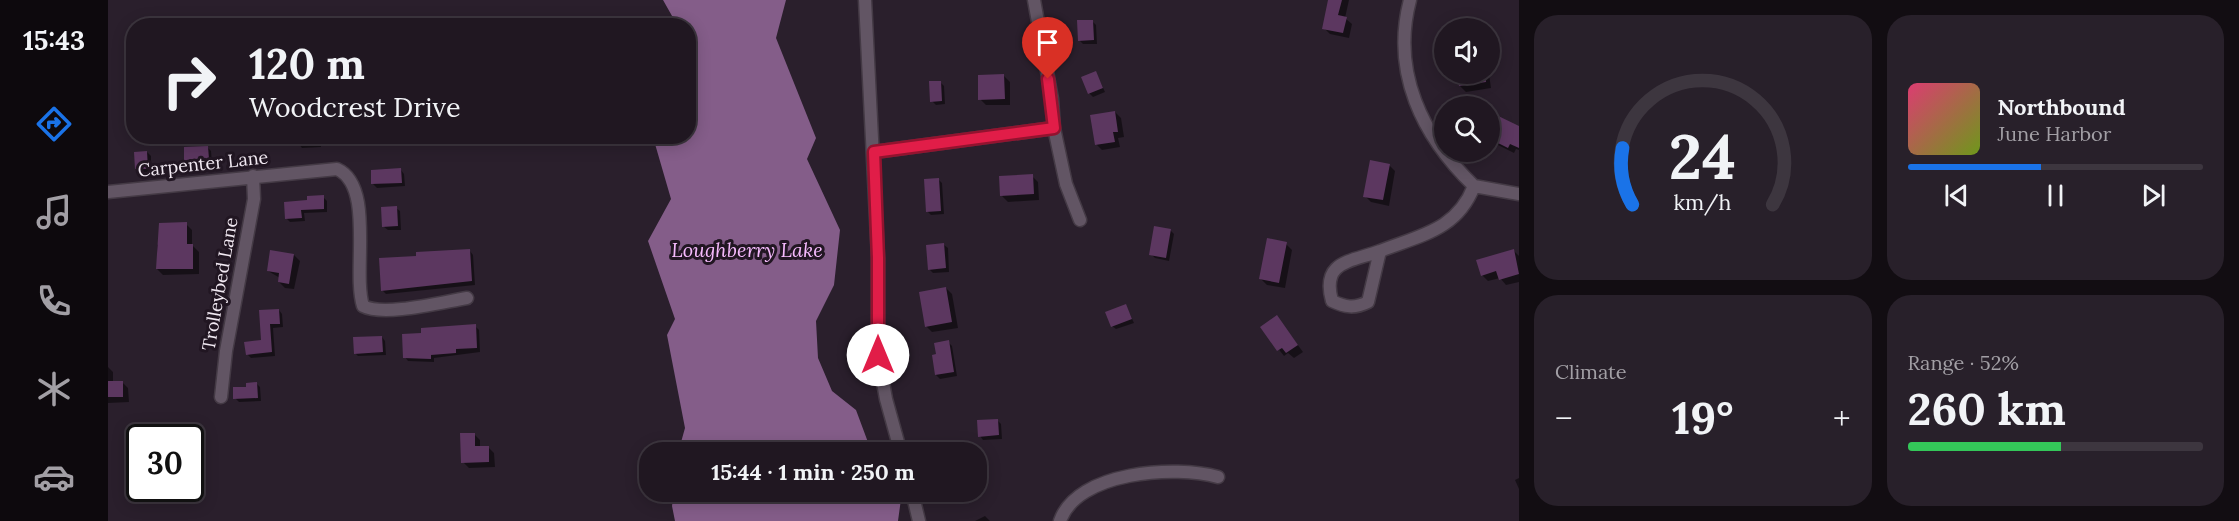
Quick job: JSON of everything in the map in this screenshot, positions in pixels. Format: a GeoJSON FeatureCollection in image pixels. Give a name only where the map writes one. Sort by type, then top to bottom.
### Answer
{"type":"FeatureCollection","features":[{"type":"Feature","properties":{"kind":"street"},"geometry":{"type":"LineString","coordinates":[[865,0],[878,258],[878,355],[886,399],[898,442]]}},
{"type":"Feature","properties":{"kind":"street"},"geometry":{"type":"LineString","coordinates":[[1034,0],[1052,99],[1054,128],[1066,184],[1080,220]]}},
{"type":"Feature","properties":{"kind":"street"},"geometry":{"type":"LineString","coordinates":[[1410,0],[1404,28],[1404,57],[1409,85],[1433,140],[1449,162],[1474,186],[1519,194]]}},
{"type":"Feature","properties":{"kind":"street"},"geometry":{"type":"LineString","coordinates":[[874,152],[1054,128]]}},
{"type":"Feature","properties":{"kind":"street","name":"Carpenter Lane"},"geometry":{"type":"LineString","coordinates":[[108,192],[337,169],[347,174],[353,182],[358,208],[363,306],[370,310],[402,308],[467,298]]}},
{"type":"Feature","properties":{"kind":"street","name":"Trolleybed Lane"},"geometry":{"type":"LineString","coordinates":[[221,398],[228,339],[254,200],[253,176]]}},
{"type":"Feature","properties":{"kind":"street"},"geometry":{"type":"LineString","coordinates":[[1380,251],[1368,302],[1358,307],[1344,307],[1332,301],[1327,284],[1330,273],[1336,267],[1452,221],[1466,206],[1474,186]]}},
{"type":"Feature","properties":{"kind":"street"},"geometry":{"type":"LineString","coordinates":[[1060,521],[1063,513],[1073,503],[1095,487],[1128,474],[1178,472],[1218,477]]}},
{"type":"Feature","properties":{"kind":"street"},"geometry":{"type":"LineString","coordinates":[[914,502],[918,521]]}},
{"type":"Feature","properties":{"kind":"water","name":"Loughberry Lake"},"geometry":{"type":"Polygon","coordinates":[[[663,0],[786,0],[776,38],[816,138],[807,159],[840,230],[834,285],[816,321],[818,358],[832,391],[856,410],[868,442],[681,442],[685,428],[667,335],[675,319],[648,241],[671,199],[655,144],[696,144],[696,18],[673,18],[663,0]]]}},
{"type":"Feature","properties":{"kind":"water"},"geometry":{"type":"Polygon","coordinates":[[[673,502],[901,502],[898,521],[675,521],[673,502]]]}},
{"type":"Feature","properties":{"kind":"building"},"geometry":{"type":"Polygon","coordinates":[[[1328,0],[1342,0],[1338,15],[1347,17],[1343,33],[1322,29],[1328,0]]]}},
{"type":"Feature","properties":{"kind":"building"},"geometry":{"type":"Polygon","coordinates":[[[1077,20],[1093,20],[1094,40],[1078,41],[1077,20]]]}},
{"type":"Feature","properties":{"kind":"building"},"geometry":{"type":"Polygon","coordinates":[[[1096,71],[1103,88],[1088,94],[1081,77],[1096,71]]]}},
{"type":"Feature","properties":{"kind":"building"},"geometry":{"type":"Polygon","coordinates":[[[1004,74],[1005,99],[978,100],[978,75],[1004,74]]]}},
{"type":"Feature","properties":{"kind":"building"},"geometry":{"type":"Polygon","coordinates":[[[929,81],[941,81],[942,101],[930,102],[929,81]]]}},
{"type":"Feature","properties":{"kind":"building"},"geometry":{"type":"Polygon","coordinates":[[[1115,111],[1118,132],[1113,132],[1115,142],[1095,145],[1090,115],[1115,111]]]}},
{"type":"Feature","properties":{"kind":"building"},"geometry":{"type":"Polygon","coordinates":[[[1500,117],[1519,126],[1519,148],[1510,144],[1508,148],[1500,144],[1500,117]]]}},
{"type":"Feature","properties":{"kind":"building"},"geometry":{"type":"Polygon","coordinates":[[[208,146],[209,159],[184,161],[184,147],[208,146]]]}},
{"type":"Feature","properties":{"kind":"building"},"geometry":{"type":"Polygon","coordinates":[[[147,151],[148,169],[135,169],[134,152],[147,151]]]}},
{"type":"Feature","properties":{"kind":"building"},"geometry":{"type":"Polygon","coordinates":[[[1370,160],[1390,164],[1383,200],[1363,197],[1370,160]]]}},
{"type":"Feature","properties":{"kind":"building"},"geometry":{"type":"Polygon","coordinates":[[[401,168],[402,183],[371,184],[371,170],[401,168]]]}},
{"type":"Feature","properties":{"kind":"building"},"geometry":{"type":"Polygon","coordinates":[[[1033,174],[1034,194],[1000,196],[999,176],[1033,174]]]}},
{"type":"Feature","properties":{"kind":"building"},"geometry":{"type":"Polygon","coordinates":[[[939,178],[941,211],[926,212],[924,179],[939,178]]]}},
{"type":"Feature","properties":{"kind":"building"},"geometry":{"type":"Polygon","coordinates":[[[324,195],[324,209],[301,210],[302,218],[285,219],[284,202],[307,200],[307,196],[324,195]]]}},
{"type":"Feature","properties":{"kind":"building"},"geometry":{"type":"Polygon","coordinates":[[[397,206],[398,226],[382,227],[381,207],[397,206]]]}},
{"type":"Feature","properties":{"kind":"building"},"geometry":{"type":"Polygon","coordinates":[[[187,222],[187,244],[193,244],[193,269],[156,269],[159,223],[187,222]]]}},
{"type":"Feature","properties":{"kind":"building"},"geometry":{"type":"Polygon","coordinates":[[[1154,226],[1171,229],[1166,258],[1149,255],[1154,226]]]}},
{"type":"Feature","properties":{"kind":"building"},"geometry":{"type":"Polygon","coordinates":[[[1267,238],[1287,242],[1279,283],[1259,279],[1267,238]]]}},
{"type":"Feature","properties":{"kind":"building"},"geometry":{"type":"Polygon","coordinates":[[[944,243],[946,268],[928,270],[926,245],[944,243]]]}},
{"type":"Feature","properties":{"kind":"building"},"geometry":{"type":"Polygon","coordinates":[[[470,249],[472,281],[381,291],[379,258],[416,256],[416,252],[470,249]]]}},
{"type":"Feature","properties":{"kind":"building"},"geometry":{"type":"Polygon","coordinates":[[[1514,249],[1519,274],[1499,280],[1496,271],[1481,276],[1476,260],[1514,249]]]}},
{"type":"Feature","properties":{"kind":"building"},"geometry":{"type":"Polygon","coordinates":[[[270,250],[294,254],[289,284],[278,282],[279,273],[267,271],[270,250]]]}},
{"type":"Feature","properties":{"kind":"building"},"geometry":{"type":"Polygon","coordinates":[[[946,287],[952,322],[925,327],[919,292],[946,287]]]}},
{"type":"Feature","properties":{"kind":"building"},"geometry":{"type":"Polygon","coordinates":[[[1126,304],[1132,319],[1111,327],[1105,312],[1126,304]]]}},
{"type":"Feature","properties":{"kind":"building"},"geometry":{"type":"Polygon","coordinates":[[[279,309],[280,324],[270,324],[272,352],[246,355],[244,342],[261,340],[259,310],[279,309]]]}},
{"type":"Feature","properties":{"kind":"building"},"geometry":{"type":"Polygon","coordinates":[[[1277,315],[1298,345],[1286,353],[1282,348],[1277,351],[1260,327],[1277,315]]]}},
{"type":"Feature","properties":{"kind":"building"},"geometry":{"type":"Polygon","coordinates":[[[476,324],[477,348],[456,349],[456,353],[431,355],[431,359],[403,358],[402,334],[421,333],[421,328],[476,324]]]}},
{"type":"Feature","properties":{"kind":"building"},"geometry":{"type":"Polygon","coordinates":[[[382,336],[383,352],[354,354],[353,337],[382,336]]]}},
{"type":"Feature","properties":{"kind":"building"},"geometry":{"type":"Polygon","coordinates":[[[949,340],[954,372],[935,375],[932,355],[936,354],[934,343],[949,340]]]}},
{"type":"Feature","properties":{"kind":"building"},"geometry":{"type":"Polygon","coordinates":[[[108,381],[123,381],[123,397],[108,397],[108,381]]]}},
{"type":"Feature","properties":{"kind":"building"},"geometry":{"type":"Polygon","coordinates":[[[257,382],[258,398],[233,399],[233,387],[246,387],[246,383],[257,382]]]}},
{"type":"Feature","properties":{"kind":"building"},"geometry":{"type":"Polygon","coordinates":[[[998,419],[999,435],[978,437],[977,420],[998,419]]]}},
{"type":"Feature","properties":{"kind":"building"},"geometry":{"type":"Polygon","coordinates":[[[460,433],[475,433],[475,446],[489,446],[489,462],[461,463],[460,433]]]}},
{"type":"Feature","properties":{"kind":"route"},"geometry":{"type":"LineString","coordinates":[[878,355],[878,258],[874,152],[994,134],[1054,128],[1048,79]]}}]}
